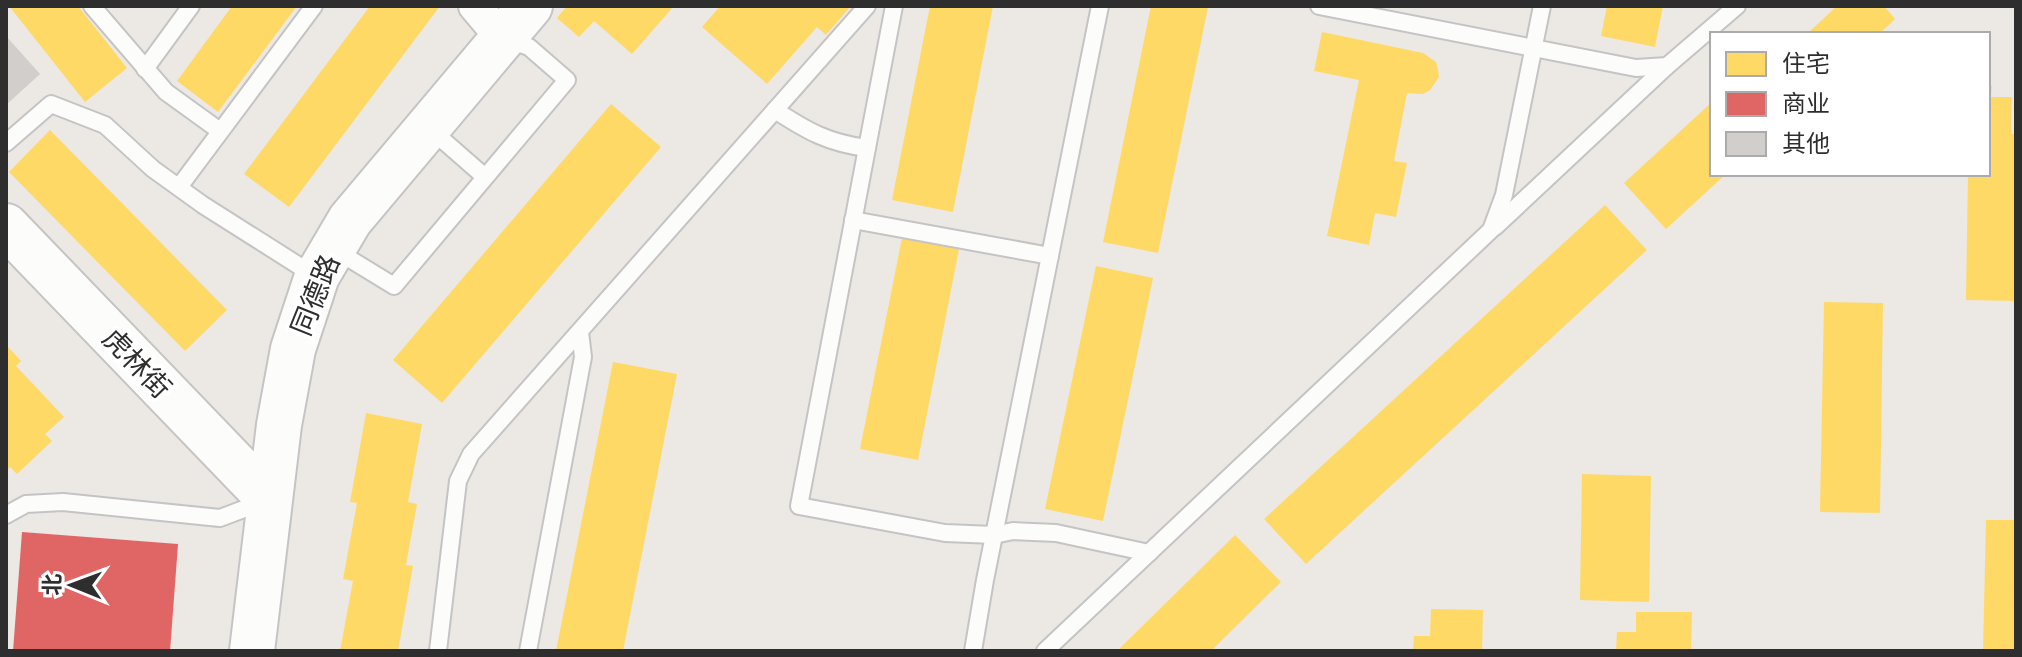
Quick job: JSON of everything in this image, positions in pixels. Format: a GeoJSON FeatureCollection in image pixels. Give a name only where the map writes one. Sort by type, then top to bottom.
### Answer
{"type":"FeatureCollection","features":[{"type":"Feature","properties":{"kind":"street","name":"同德路"},"geometry":{"type":"LineString","coordinates":[[252,651],[279,425],[293,349],[325,263],[350,220],[428,127],[502,17]]}},
{"type":"Feature","properties":{"kind":"street","name":"虎林街"},"geometry":{"type":"LineString","coordinates":[[6,226],[269,499]]}},
{"type":"Feature","properties":{"kind":"lane"},"geometry":{"type":"LineString","coordinates":[[92,6],[166,92],[220,131]]}},
{"type":"Feature","properties":{"kind":"lane"},"geometry":{"type":"LineString","coordinates":[[145,69],[191,6]]}},
{"type":"Feature","properties":{"kind":"lane"},"geometry":{"type":"LineString","coordinates":[[179,187],[314,6]]}},
{"type":"Feature","properties":{"kind":"lane"},"geometry":{"type":"LineString","coordinates":[[438,651],[458,481],[471,454],[867,6]]}},
{"type":"Feature","properties":{"kind":"lane"},"geometry":{"type":"LineString","coordinates":[[894,6],[799,506],[945,533],[1056,533],[1149,553]]}},
{"type":"Feature","properties":{"kind":"lane"},"geometry":{"type":"LineString","coordinates":[[973,651],[1100,6]]}},
{"type":"Feature","properties":{"kind":"lane"},"geometry":{"type":"LineString","coordinates":[[1319,6],[1636,68],[1667,66]]}},
{"type":"Feature","properties":{"kind":"lane"},"geometry":{"type":"LineString","coordinates":[[1491,230],[1504,195],[1542,6]]}},
{"type":"Feature","properties":{"kind":"lane"},"geometry":{"type":"LineString","coordinates":[[1045,651],[1491,230],[1667,66],[1737,6]]}},
{"type":"Feature","properties":{"kind":"lane"},"geometry":{"type":"LineString","coordinates":[[6,143],[51,104],[105,125],[153,169],[260,242],[394,286],[567,80],[529,47],[502,17]]}},
{"type":"Feature","properties":{"kind":"lane"},"geometry":{"type":"LineString","coordinates":[[775,110],[813,135],[867,148]]}},
{"type":"Feature","properties":{"kind":"lane"},"geometry":{"type":"LineString","coordinates":[[428,127],[485,177]]}},
{"type":"Feature","properties":{"kind":"lane"},"geometry":{"type":"LineString","coordinates":[[853,220],[1050,256]]}},
{"type":"Feature","properties":{"kind":"lane"},"geometry":{"type":"LineString","coordinates":[[528,651],[583,357],[580,332]]}},
{"type":"Feature","properties":{"kind":"lane"},"geometry":{"type":"LineString","coordinates":[[6,515],[26,504],[63,502],[220,518],[269,499]]}},
{"type":"Feature","properties":{"kind":"building: 住宅"},"geometry":{"type":"Polygon","coordinates":[[[9,6],[78,6],[127,68],[85,102],[9,6]]]}},
{"type":"Feature","properties":{"kind":"building: 住宅"},"geometry":{"type":"Polygon","coordinates":[[[232,6],[297,6],[218,112],[177,81],[232,6]]]}},
{"type":"Feature","properties":{"kind":"building: 住宅"},"geometry":{"type":"Polygon","coordinates":[[[370,6],[440,6],[289,207],[244,174],[370,6]]]}},
{"type":"Feature","properties":{"kind":"building: 住宅"},"geometry":{"type":"Polygon","coordinates":[[[567,6],[674,6],[632,54],[594,21],[579,37],[557,18],[567,6]]]}},
{"type":"Feature","properties":{"kind":"building: 住宅"},"geometry":{"type":"Polygon","coordinates":[[[720,6],[851,6],[826,35],[817,27],[767,84],[702,27],[720,6]]]}},
{"type":"Feature","properties":{"kind":"building: 住宅"},"geometry":{"type":"Polygon","coordinates":[[[930,6],[993,6],[953,212],[892,200],[930,6]]]}},
{"type":"Feature","properties":{"kind":"building: 住宅"},"geometry":{"type":"Polygon","coordinates":[[[1151,6],[1208,7],[1158,253],[1103,242],[1151,6]]]}},
{"type":"Feature","properties":{"kind":"building: 住宅"},"geometry":{"type":"Polygon","coordinates":[[[1607,6],[1663,6],[1655,47],[1601,36],[1607,6]]]}},
{"type":"Feature","properties":{"kind":"building: 住宅"},"geometry":{"type":"Polygon","coordinates":[[[1837,6],[1884,6],[1895,19],[1881,32],[1809,32],[1837,6]]]}},
{"type":"Feature","properties":{"kind":"building: 住宅"},"geometry":{"type":"Polygon","coordinates":[[[1322,32],[1423,53],[1436,62],[1438,69],[1439,77],[1430,90],[1423,94],[1407,93],[1394,161],[1407,163],[1396,217],[1375,213],[1369,245],[1327,236],[1359,80],[1314,71],[1322,32]]]}},
{"type":"Feature","properties":{"kind":"building: 住宅"},"geometry":{"type":"Polygon","coordinates":[[[1990,86],[1992,86],[1991,97],[2012,97],[2011,134],[2016,134],[2016,301],[1966,300],[1968,176],[1990,176],[1990,86]]]}},
{"type":"Feature","properties":{"kind":"building: 住宅"},"geometry":{"type":"Polygon","coordinates":[[[611,104],[661,147],[442,403],[393,360],[611,104]]]}},
{"type":"Feature","properties":{"kind":"building: 住宅"},"geometry":{"type":"Polygon","coordinates":[[[1710,104],[1710,176],[1724,176],[1666,229],[1624,183],[1710,104]]]}},
{"type":"Feature","properties":{"kind":"building: 住宅"},"geometry":{"type":"Polygon","coordinates":[[[50,130],[227,310],[185,351],[9,172],[50,130]]]}},
{"type":"Feature","properties":{"kind":"building: 住宅"},"geometry":{"type":"Polygon","coordinates":[[[1605,205],[1647,250],[1306,564],[1264,519],[1605,205]]]}},
{"type":"Feature","properties":{"kind":"building: 住宅"},"geometry":{"type":"Polygon","coordinates":[[[902,238],[959,249],[918,460],[860,449],[902,238]]]}},
{"type":"Feature","properties":{"kind":"building: 住宅"},"geometry":{"type":"Polygon","coordinates":[[[1096,266],[1153,278],[1103,521],[1045,509],[1096,266]]]}},
{"type":"Feature","properties":{"kind":"building: 住宅"},"geometry":{"type":"Polygon","coordinates":[[[1824,302],[1883,303],[1880,513],[1820,512],[1824,302]]]}},
{"type":"Feature","properties":{"kind":"building: 住宅"},"geometry":{"type":"Polygon","coordinates":[[[8,347],[21,361],[16,366],[64,417],[45,434],[52,441],[17,474],[10,467],[6,471],[8,347]]]}},
{"type":"Feature","properties":{"kind":"building: 住宅"},"geometry":{"type":"Polygon","coordinates":[[[613,362],[677,374],[623,651],[556,651],[613,362]]]}},
{"type":"Feature","properties":{"kind":"building: 住宅"},"geometry":{"type":"Polygon","coordinates":[[[366,413],[422,424],[408,502],[417,504],[406,565],[413,566],[398,651],[340,651],[353,581],[343,579],[357,503],[350,502],[366,413]]]}},
{"type":"Feature","properties":{"kind":"building: 住宅"},"geometry":{"type":"Polygon","coordinates":[[[1582,474],[1651,476],[1649,602],[1580,600],[1582,474]]]}},
{"type":"Feature","properties":{"kind":"building: 住宅"},"geometry":{"type":"Polygon","coordinates":[[[1986,520],[2016,520],[2016,651],[1983,651],[1986,520]]]}},
{"type":"Feature","properties":{"kind":"building: 住宅"},"geometry":{"type":"Polygon","coordinates":[[[1235,535],[1281,582],[1211,651],[1117,651],[1235,535]]]}},
{"type":"Feature","properties":{"kind":"building: 住宅"},"geometry":{"type":"Polygon","coordinates":[[[1431,609],[1483,610],[1482,651],[1413,651],[1414,636],[1430,636],[1431,609]]]}},
{"type":"Feature","properties":{"kind":"building: 住宅"},"geometry":{"type":"Polygon","coordinates":[[[1636,612],[1692,612],[1691,651],[1616,651],[1617,632],[1636,632],[1636,612]]]}},
{"type":"Feature","properties":{"kind":"building: 商业"},"geometry":{"type":"Polygon","coordinates":[[[22,532],[178,544],[170,651],[13,651],[22,532]]]}},
{"type":"Feature","properties":{"kind":"building: 其他"},"geometry":{"type":"Polygon","coordinates":[[[6,36],[40,74],[6,105],[6,36]]]}}]}
